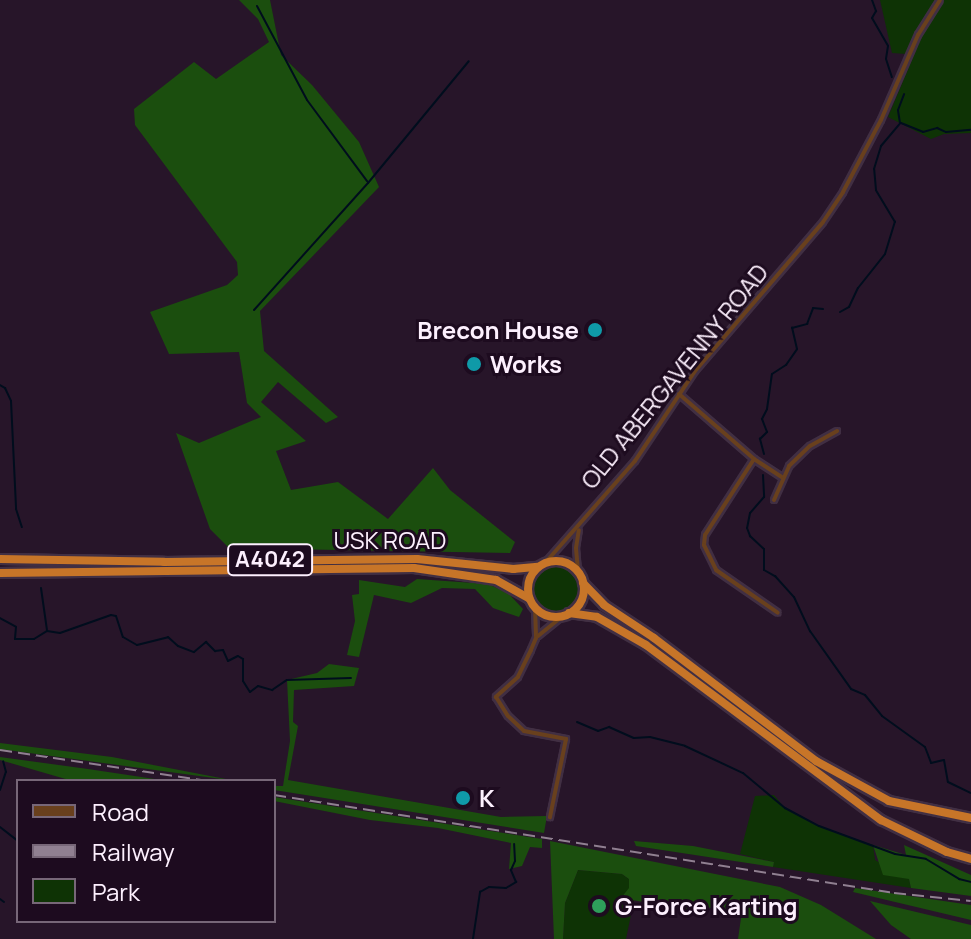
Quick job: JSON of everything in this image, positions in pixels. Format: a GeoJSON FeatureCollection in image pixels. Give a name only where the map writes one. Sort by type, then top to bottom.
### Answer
{"type":"FeatureCollection","features":[{"type":"Feature","properties":{"kind":"highway","name":"USK ROAD"},"geometry":{"type":"LineString","coordinates":[[0,559],[164,562],[417,559],[513,569],[542,565]]}},
{"type":"Feature","properties":{"kind":"highway"},"geometry":{"type":"LineString","coordinates":[[971,818],[889,801],[838,775],[604,605],[583,583],[578,571],[563,561],[542,565],[528,583],[529,598],[535,607],[549,616],[597,617],[646,645],[881,820],[947,852],[971,859]]}},
{"type":"Feature","properties":{"kind":"highway","name":"USK ROAD"},"geometry":{"type":"LineString","coordinates":[[0,573],[414,568],[496,580],[529,598]]}},
{"type":"Feature","properties":{"kind":"highway"},"geometry":{"type":"LineString","coordinates":[[567,614],[582,598],[583,583]]}},
{"type":"Feature","properties":{"kind":"street","name":"OLD ABERGAVENNY ROAD"},"geometry":{"type":"LineString","coordinates":[[542,565],[580,528],[590,510],[654,436],[679,394],[843,192],[897,90],[918,35],[940,0]]}},
{"type":"Feature","properties":{"kind":"street"},"geometry":{"type":"LineString","coordinates":[[679,394],[697,406],[723,435],[782,477]]}},
{"type":"Feature","properties":{"kind":"street"},"geometry":{"type":"LineString","coordinates":[[774,500],[782,477],[799,455],[837,431]]}},
{"type":"Feature","properties":{"kind":"street"},"geometry":{"type":"LineString","coordinates":[[754,459],[710,527],[704,545],[716,570],[778,613]]}},
{"type":"Feature","properties":{"kind":"street"},"geometry":{"type":"LineString","coordinates":[[578,571],[576,548],[580,528]]}},
{"type":"Feature","properties":{"kind":"street"},"geometry":{"type":"LineString","coordinates":[[535,607],[536,638],[518,677],[496,697],[508,716],[524,731],[566,739],[550,817]]}},
{"type":"Feature","properties":{"kind":"street"},"geometry":{"type":"LineString","coordinates":[[536,638],[567,614]]}},
{"type":"Feature","properties":{"kind":"green space"},"geometry":{"type":"Polygon","coordinates":[[[239,0],[270,0],[281,55],[312,85],[359,142],[379,187],[260,311],[264,351],[338,417],[326,423],[278,382],[261,402],[306,441],[276,451],[291,490],[338,482],[388,519],[433,468],[450,490],[515,542],[510,553],[229,548],[210,529],[176,433],[199,443],[261,417],[247,403],[239,352],[169,354],[150,312],[227,285],[238,275],[237,262],[135,125],[134,109],[194,62],[216,79],[269,42],[258,19],[239,0]]]}},
{"type":"Feature","properties":{"kind":"green space"},"geometry":{"type":"Polygon","coordinates":[[[880,0],[936,0],[907,54],[892,53],[880,0]]]}},
{"type":"Feature","properties":{"kind":"green space"},"geometry":{"type":"Polygon","coordinates":[[[941,0],[971,0],[971,133],[944,134],[931,139],[888,117],[927,24],[941,0]]]}},
{"type":"Feature","properties":{"kind":"green space"},"geometry":{"type":"Polygon","coordinates":[[[556,566],[572,573],[579,589],[572,605],[556,612],[540,605],[533,589],[540,573],[556,566]]]}},
{"type":"Feature","properties":{"kind":"green space"},"geometry":{"type":"Polygon","coordinates":[[[417,579],[488,584],[508,593],[523,609],[519,617],[493,608],[475,589],[442,588],[411,603],[374,595],[359,657],[347,655],[355,621],[352,595],[359,594],[359,580],[405,587],[417,579]]]}},
{"type":"Feature","properties":{"kind":"green space"},"geometry":{"type":"Polygon","coordinates":[[[329,664],[359,668],[354,686],[294,690],[293,722],[298,726],[288,780],[501,817],[547,816],[544,833],[276,790],[276,786],[283,786],[290,741],[287,680],[317,673],[329,664]]]}},
{"type":"Feature","properties":{"kind":"green space"},"geometry":{"type":"Polygon","coordinates":[[[0,743],[112,757],[226,779],[221,779],[0,749],[0,743]]]}},
{"type":"Feature","properties":{"kind":"green space"},"geometry":{"type":"Polygon","coordinates":[[[0,757],[154,779],[66,779],[0,760],[0,757]]]}},
{"type":"Feature","properties":{"kind":"green space"},"geometry":{"type":"Polygon","coordinates":[[[774,795],[784,807],[819,826],[873,845],[875,860],[909,879],[911,888],[773,867],[774,862],[740,854],[755,796],[774,795]]]}},
{"type":"Feature","properties":{"kind":"green space"},"geometry":{"type":"Polygon","coordinates":[[[276,797],[542,839],[542,848],[530,847],[522,866],[509,869],[511,843],[438,828],[370,820],[276,801],[276,797]]]}},
{"type":"Feature","properties":{"kind":"green space"},"geometry":{"type":"Polygon","coordinates":[[[550,841],[780,887],[821,905],[876,939],[738,939],[741,918],[695,903],[689,910],[621,898],[629,888],[629,879],[622,874],[578,870],[565,903],[563,939],[554,939],[550,841]]]}},
{"type":"Feature","properties":{"kind":"green space"},"geometry":{"type":"Polygon","coordinates":[[[634,841],[693,846],[774,862],[773,867],[636,846],[634,841]]]}},
{"type":"Feature","properties":{"kind":"green space"},"geometry":{"type":"Polygon","coordinates":[[[873,845],[906,855],[904,845],[971,875],[971,896],[911,888],[909,879],[883,875],[873,845]]]}},
{"type":"Feature","properties":{"kind":"green space","name":"G-Force Karting"},"geometry":{"type":"Polygon","coordinates":[[[578,870],[622,874],[629,879],[634,900],[626,939],[563,939],[565,903],[578,870]]]}},
{"type":"Feature","properties":{"kind":"green space"},"geometry":{"type":"Polygon","coordinates":[[[855,888],[971,905],[971,920],[853,892],[855,888]]]}},
{"type":"Feature","properties":{"kind":"green space"},"geometry":{"type":"Polygon","coordinates":[[[870,901],[971,925],[971,939],[911,939],[891,925],[870,901]]]}},
{"type":"Feature","properties":{"kind":"waterway"},"geometry":{"type":"LineString","coordinates":[[872,0],[876,11],[872,18],[888,46],[886,59],[892,77]]}},
{"type":"Feature","properties":{"kind":"waterway"},"geometry":{"type":"LineString","coordinates":[[257,6],[307,100],[367,181]]}},
{"type":"Feature","properties":{"kind":"waterway"},"geometry":{"type":"LineString","coordinates":[[254,310],[368,183],[469,61]]}},
{"type":"Feature","properties":{"kind":"waterway"},"geometry":{"type":"LineString","coordinates":[[840,312],[849,307],[858,288],[885,254],[895,222],[876,190],[874,169],[881,146],[900,123],[898,110],[904,94]]}},
{"type":"Feature","properties":{"kind":"waterway"},"geometry":{"type":"LineString","coordinates":[[901,123],[923,132],[937,128],[946,132],[971,130]]}},
{"type":"Feature","properties":{"kind":"waterway"},"geometry":{"type":"LineString","coordinates":[[764,454],[760,439],[767,432],[762,419],[767,409],[772,374],[786,365],[797,349],[792,328],[807,324],[813,308],[823,309]]}},
{"type":"Feature","properties":{"kind":"waterway"},"geometry":{"type":"LineString","coordinates":[[0,385],[5,388],[11,401],[16,509],[22,527]]}},
{"type":"Feature","properties":{"kind":"waterway"},"geometry":{"type":"LineString","coordinates":[[763,475],[764,497],[750,513],[747,528],[750,536],[764,549],[764,570],[775,576],[794,597],[810,631],[851,689],[865,695],[882,716],[925,747],[931,763],[944,760],[948,782],[971,793]]}},
{"type":"Feature","properties":{"kind":"waterway"},"geometry":{"type":"LineString","coordinates":[[41,588],[47,630]]}},
{"type":"Feature","properties":{"kind":"waterway"},"geometry":{"type":"LineString","coordinates":[[0,618],[16,627],[15,639],[34,639],[47,631],[60,633],[111,615],[116,616],[123,637],[137,645],[168,637],[178,646],[194,652],[206,642],[215,651],[223,650],[228,661],[238,656],[243,659],[243,681],[250,692],[258,686],[272,690],[287,680],[351,678]]}},
{"type":"Feature","properties":{"kind":"waterway"},"geometry":{"type":"LineString","coordinates":[[577,722],[598,731],[609,727],[634,738],[650,737],[685,746],[743,773],[785,808],[819,826],[895,854],[926,859],[959,879],[971,882]]}},
{"type":"Feature","properties":{"kind":"waterway"},"geometry":{"type":"LineString","coordinates":[[0,790],[6,772],[3,761]]}},
{"type":"Feature","properties":{"kind":"waterway"},"geometry":{"type":"LineString","coordinates":[[0,827],[16,839]]}},
{"type":"Feature","properties":{"kind":"waterway"},"geometry":{"type":"LineString","coordinates":[[473,939],[480,892],[489,887],[506,888],[516,882],[511,870],[515,861],[514,844]]}},
{"type":"Feature","properties":{"kind":"waterway"},"geometry":{"type":"LineString","coordinates":[[0,899],[4,902]]}},
{"type":"Feature","properties":{"kind":"railway"},"geometry":{"type":"LineString","coordinates":[[0,750],[195,779]]}},
{"type":"Feature","properties":{"kind":"railway"},"geometry":{"type":"LineString","coordinates":[[276,795],[894,893],[971,901]]}},
{"type":"Feature","properties":{"kind":"place","name":"Brecon House"},"geometry":{"type":"Point","coordinates":[595,330]}},
{"type":"Feature","properties":{"kind":"place","name":"Works"},"geometry":{"type":"Point","coordinates":[474,364]}},
{"type":"Feature","properties":{"kind":"place","name":"K"},"geometry":{"type":"Point","coordinates":[463,798]}},
{"type":"Feature","properties":{"kind":"place","name":"G-Force Karting"},"geometry":{"type":"Point","coordinates":[599,906]}}]}
